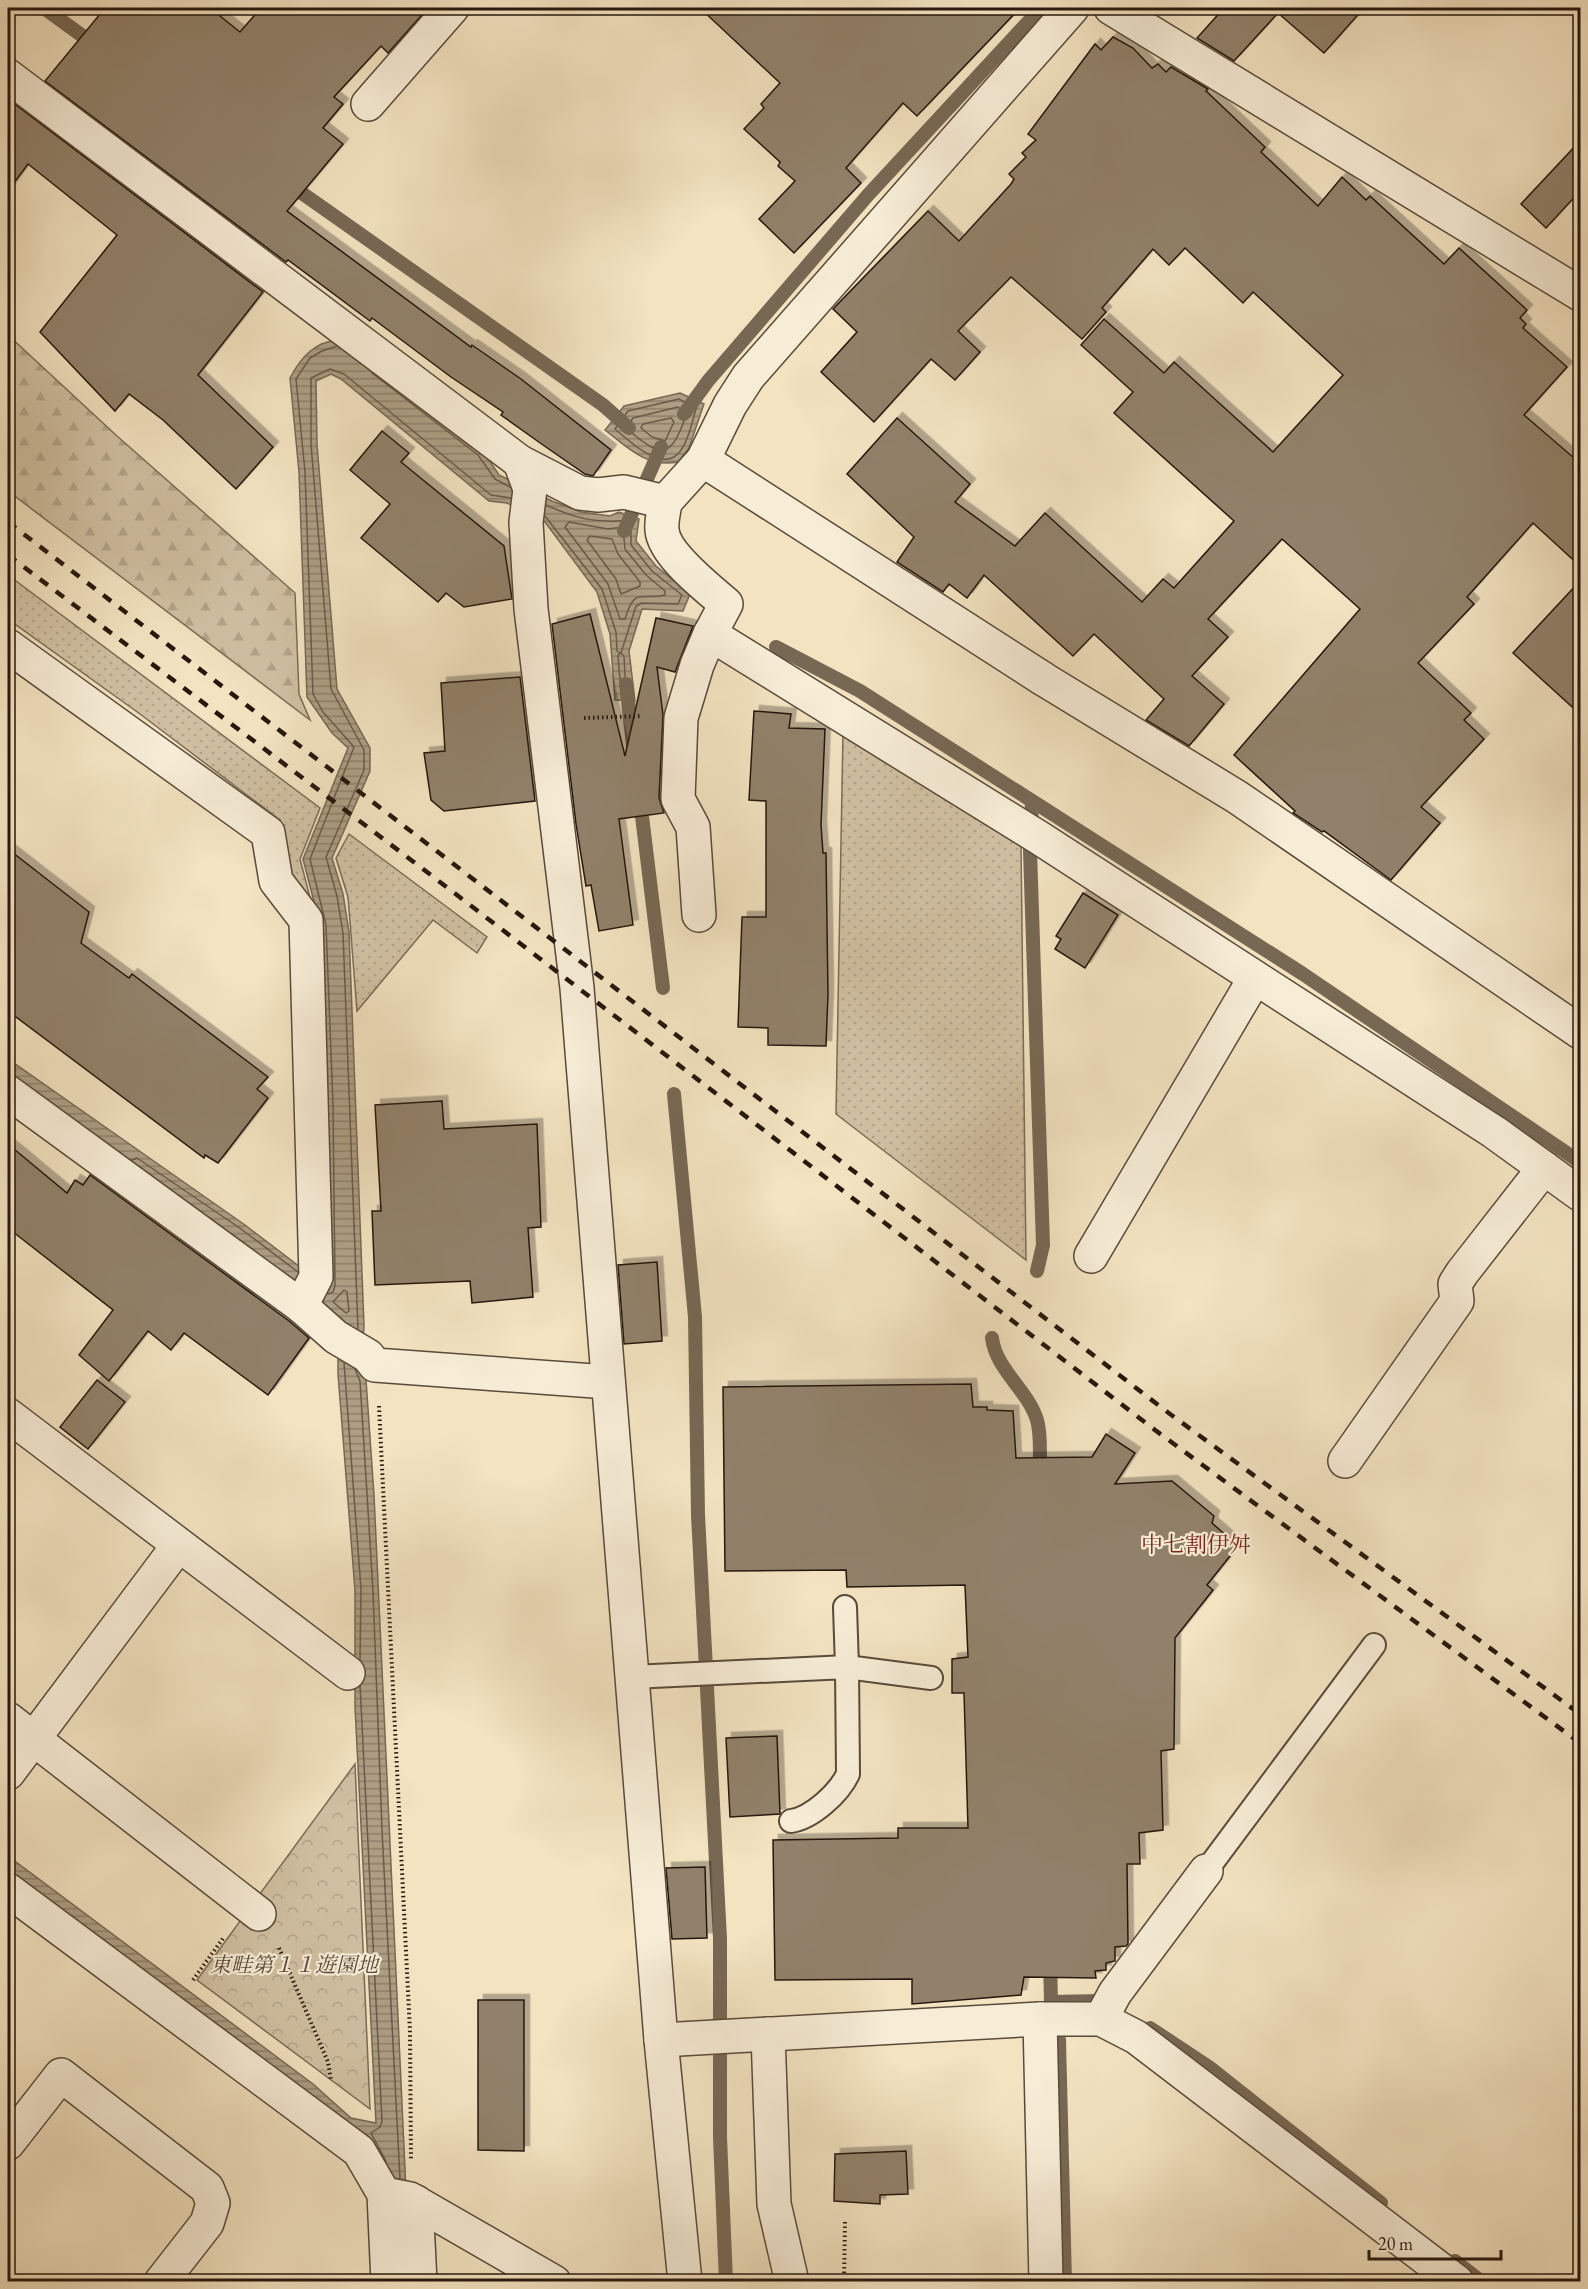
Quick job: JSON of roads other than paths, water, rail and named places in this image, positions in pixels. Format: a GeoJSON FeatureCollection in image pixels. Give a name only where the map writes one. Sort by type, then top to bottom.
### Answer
{"type":"FeatureCollection","features":[{"type":"Feature","properties":{"kind":"street"},"geometry":{"type":"LineString","coordinates":[[368,104],[452,8]]}},
{"type":"Feature","properties":{"kind":"street"},"geometry":{"type":"LineString","coordinates":[[8,76],[525,476],[580,493],[647,497],[703,460],[730,405],[748,377],[1072,8]]}},
{"type":"Feature","properties":{"kind":"street"},"geometry":{"type":"LineString","coordinates":[[1111,8],[1581,294]]}},
{"type":"Feature","properties":{"kind":"street"},"geometry":{"type":"LineString","coordinates":[[703,460],[1035,674],[1237,797],[1581,1032]]}},
{"type":"Feature","properties":{"kind":"street"},"geometry":{"type":"LineString","coordinates":[[525,476],[531,609],[577,988],[661,2040],[686,2282]]}},
{"type":"Feature","properties":{"kind":"street"},"geometry":{"type":"LineString","coordinates":[[647,497],[667,545],[690,572],[726,604],[697,665],[681,718],[678,799],[693,827],[699,915]]}},
{"type":"Feature","properties":{"kind":"street"},"geometry":{"type":"LineString","coordinates":[[710,634],[1028,831],[1494,1132],[1581,1194]]}},
{"type":"Feature","properties":{"kind":"street"},"geometry":{"type":"LineString","coordinates":[[8,646],[268,833],[276,881],[306,920],[307,1294]]}},
{"type":"Feature","properties":{"kind":"street"},"geometry":{"type":"LineString","coordinates":[[1091,1256],[1255,978]]}},
{"type":"Feature","properties":{"kind":"street"},"geometry":{"type":"LineString","coordinates":[[8,1092],[307,1294],[336,1337],[371,1360],[608,1382]]}},
{"type":"Feature","properties":{"kind":"street"},"geometry":{"type":"LineString","coordinates":[[1345,1461],[1457,1301],[1455,1284],[1462,1273],[1544,1167]]}},
{"type":"Feature","properties":{"kind":"street"},"geometry":{"type":"LineString","coordinates":[[8,1415],[348,1673]]}},
{"type":"Feature","properties":{"kind":"street"},"geometry":{"type":"LineString","coordinates":[[8,1773],[178,1546]]}},
{"type":"Feature","properties":{"kind":"street"},"geometry":{"type":"LineString","coordinates":[[8,1719],[253,1909]]}},
{"type":"Feature","properties":{"kind":"street"},"geometry":{"type":"LineString","coordinates":[[661,2040],[1053,2019],[1107,2010],[1206,1871]]}},
{"type":"Feature","properties":{"kind":"street"},"geometry":{"type":"LineString","coordinates":[[8,1890],[354,2147],[401,2198],[554,2282]]}},
{"type":"Feature","properties":{"kind":"street"},"geometry":{"type":"LineString","coordinates":[[1107,2010],[1136,2037],[1457,2282]]}},
{"type":"Feature","properties":{"kind":"street"},"geometry":{"type":"LineString","coordinates":[[1046,2282],[1053,2019]]}},
{"type":"Feature","properties":{"kind":"street"},"geometry":{"type":"LineString","coordinates":[[768,2034],[774,2204],[792,2282]]}},
{"type":"Feature","properties":{"kind":"street"},"geometry":{"type":"LineString","coordinates":[[8,2143],[61,2075],[207,2188],[213,2203],[207,2223],[161,2282]]}},
{"type":"Feature","properties":{"kind":"street"},"geometry":{"type":"LineString","coordinates":[[388,2282],[401,2198]]}},
{"type":"Feature","properties":{"kind":"street"},"geometry":{"type":"LineString","coordinates":[[401,2198],[420,2282]]}},
{"type":"Feature","properties":{"kind":"lane"},"geometry":{"type":"LineString","coordinates":[[791,1821],[815,1809],[838,1789],[848,1774],[845,1607]]}},
{"type":"Feature","properties":{"kind":"lane"},"geometry":{"type":"LineString","coordinates":[[1206,1871],[1374,1645]]}},
{"type":"Feature","properties":{"kind":"lane"},"geometry":{"type":"LineString","coordinates":[[632,1677],[847,1667],[931,1678]]}},
{"type":"Feature","properties":{"kind":"water"},"geometry":{"type":"Polygon","coordinates":[[[340,340],[483,451],[499,475],[552,501],[581,512],[610,516],[619,512],[639,519],[636,541],[656,566],[690,594],[683,611],[642,609],[629,651],[635,701],[615,700],[610,634],[597,592],[545,522],[507,503],[489,501],[341,379],[331,374],[316,381],[317,444],[337,689],[370,748],[370,771],[332,858],[343,894],[349,932],[364,1326],[361,1368],[366,1380],[374,1495],[407,2213],[386,2174],[8,1874],[8,1856],[313,2084],[351,2118],[376,2123],[355,1707],[355,1590],[338,1374],[338,1327],[8,1079],[8,1059],[245,1225],[329,1289],[327,1105],[320,925],[303,859],[348,748],[332,733],[307,697],[299,472],[290,378],[304,357],[316,347],[323,343],[340,340]]]}},
{"type":"Feature","properties":{"kind":"water"},"geometry":{"type":"Polygon","coordinates":[[[680,393],[704,404],[689,448],[678,462],[667,463],[647,459],[630,450],[605,430],[624,406],[680,393]]]}},
{"type":"Feature","properties":{"kind":"waterway"},"geometry":{"type":"LineString","coordinates":[[44,8],[95,45]]}},
{"type":"Feature","properties":{"kind":"waterway"},"geometry":{"type":"LineString","coordinates":[[684,414],[708,381],[868,195],[1041,8]]}},
{"type":"Feature","properties":{"kind":"waterway"},"geometry":{"type":"LineString","coordinates":[[289,184],[603,405],[629,428]]}},
{"type":"Feature","properties":{"kind":"waterway"},"geometry":{"type":"LineString","coordinates":[[624,531],[661,447]]}},
{"type":"Feature","properties":{"kind":"waterway"},"geometry":{"type":"LineString","coordinates":[[776,647],[860,691],[1303,974],[1580,1162]]}},
{"type":"Feature","properties":{"kind":"waterway"},"geometry":{"type":"LineString","coordinates":[[626,684],[633,745]]}},
{"type":"Feature","properties":{"kind":"waterway"},"geometry":{"type":"LineString","coordinates":[[640,800],[663,988]]}},
{"type":"Feature","properties":{"kind":"waterway"},"geometry":{"type":"LineString","coordinates":[[1032,802],[1030,851],[1043,1245],[1037,1271]]}},
{"type":"Feature","properties":{"kind":"waterway"},"geometry":{"type":"LineString","coordinates":[[674,1094],[695,1317],[698,1515],[720,1939],[720,2137],[726,2282]]}},
{"type":"Feature","properties":{"kind":"waterway"},"geometry":{"type":"LineString","coordinates":[[992,1338],[999,1360],[1027,1399],[1037,1420],[1040,1440],[1040,1476]]}},
{"type":"Feature","properties":{"kind":"waterway"},"geometry":{"type":"LineString","coordinates":[[1050,1961],[1051,2002],[1059,2040],[1065,2282]]}},
{"type":"Feature","properties":{"kind":"waterway"},"geometry":{"type":"LineString","coordinates":[[1051,2002],[1102,2001],[1107,2004]]}},
{"type":"Feature","properties":{"kind":"waterway"},"geometry":{"type":"LineString","coordinates":[[1150,2028],[1209,2067],[1381,2203]]}},
{"type":"Feature","properties":{"kind":"waterway"},"geometry":{"type":"LineString","coordinates":[[1455,2261],[1482,2282]]}},
{"type":"Feature","properties":{"kind":"railway"},"geometry":{"type":"LineString","coordinates":[[8,522],[1170,1414],[1580,1714]]}},
{"type":"Feature","properties":{"kind":"railway"},"geometry":{"type":"LineString","coordinates":[[8,555],[423,869],[1155,1430],[1580,1743]]}},
{"type":"Feature","properties":{"kind":"district","name":"中七割伊舛"},"geometry":{"type":"Point","coordinates":[1196,1544]}},
{"type":"Feature","properties":{"kind":"park label","name":"東畦第１１遊園地"},"geometry":{"type":"Point","coordinates":[294,1965]}}]}
